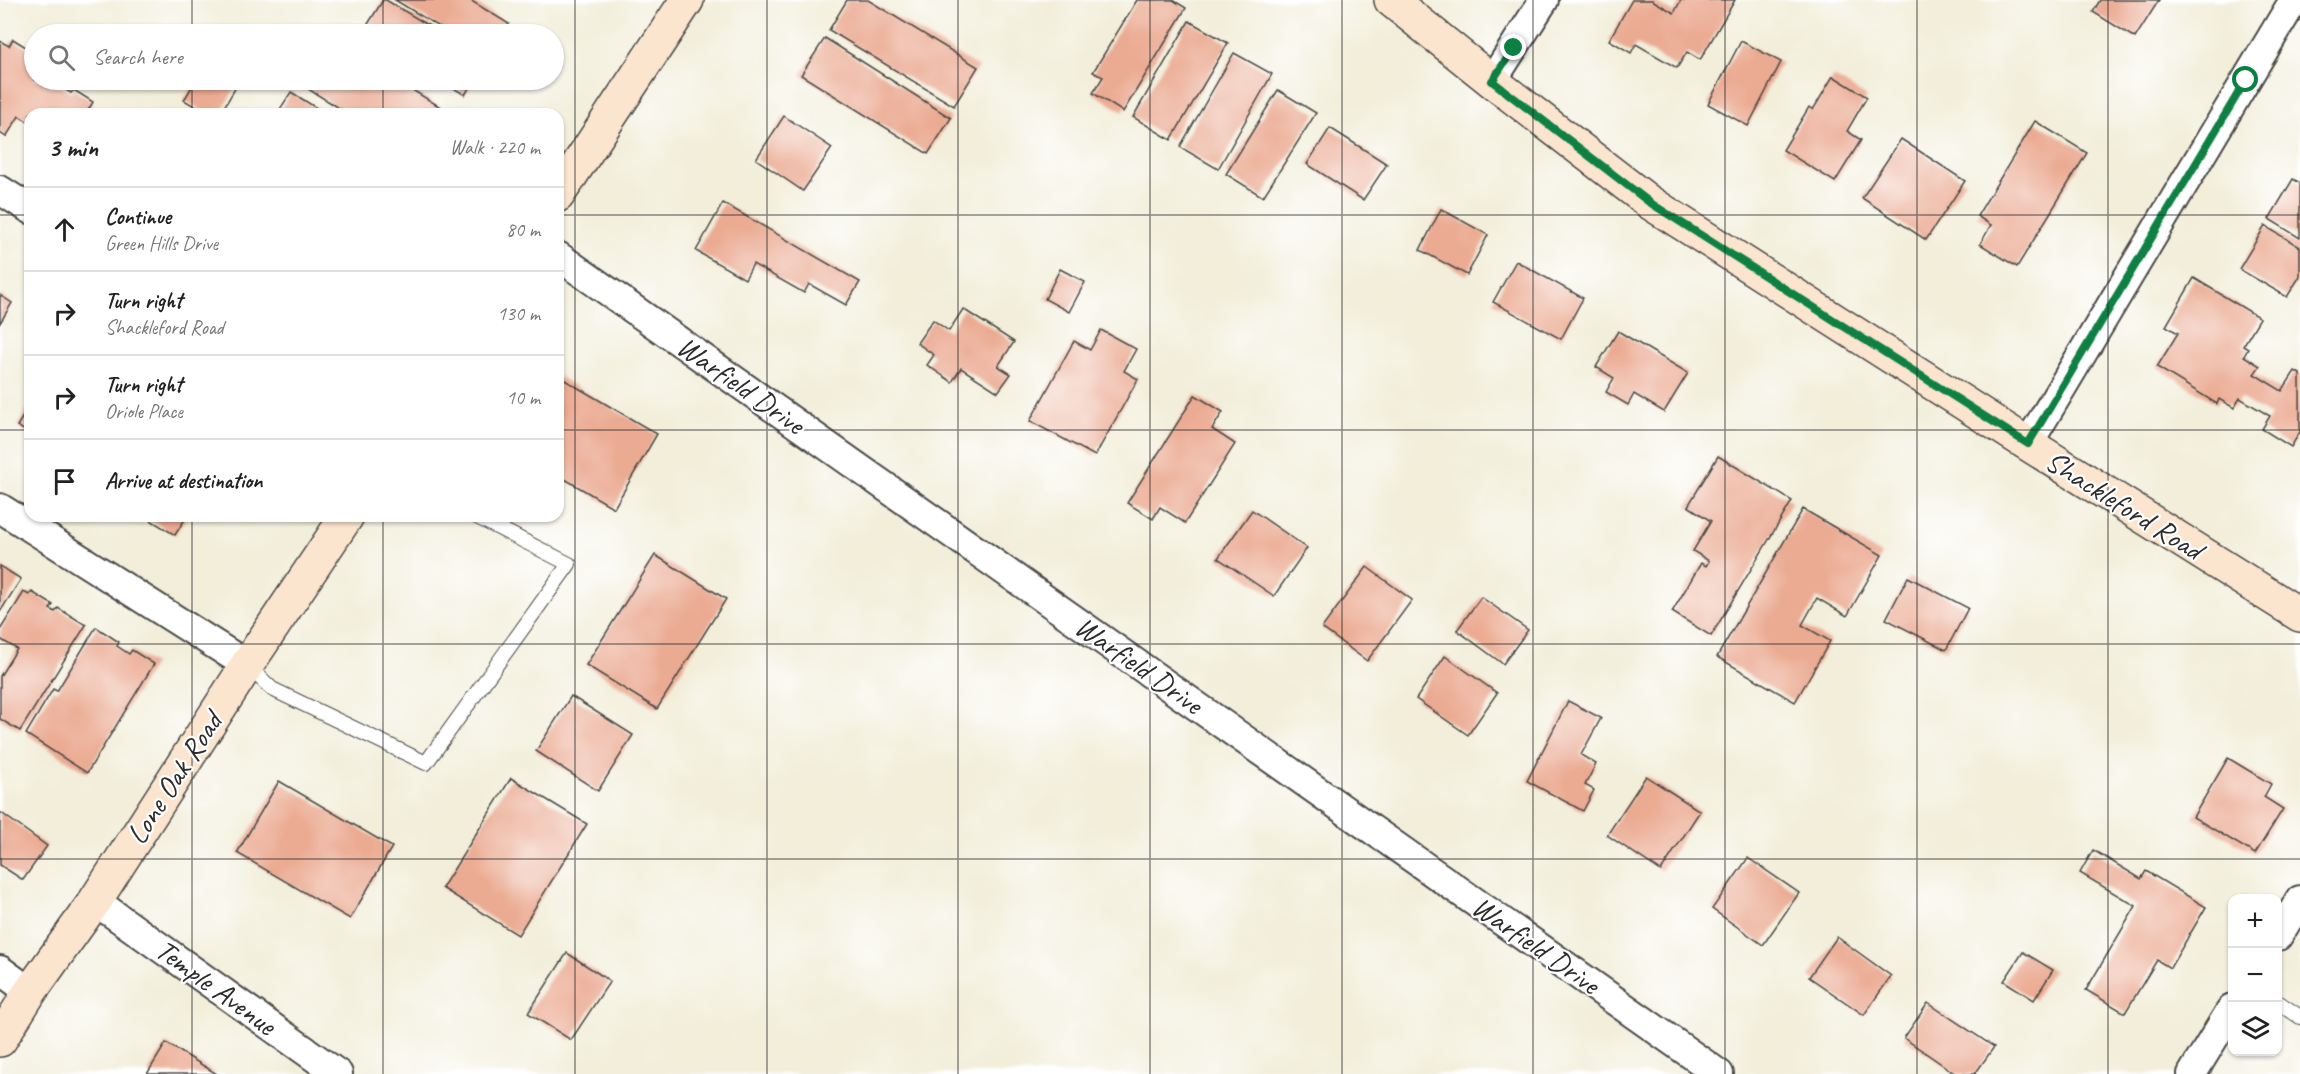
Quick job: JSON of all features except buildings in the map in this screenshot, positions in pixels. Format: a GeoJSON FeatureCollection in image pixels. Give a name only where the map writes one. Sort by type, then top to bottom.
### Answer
{"type":"FeatureCollection","features":[{"type":"Feature","properties":{"kind":"street"},"geometry":{"type":"LineString","coordinates":[[564,186],[687,0]]}},
{"type":"Feature","properties":{"kind":"street","name":"Shackleford Road"},"geometry":{"type":"LineString","coordinates":[[1391,0],[1649,202],[2300,615]]}},
{"type":"Feature","properties":{"kind":"street"},"geometry":{"type":"LineString","coordinates":[[1492,81],[1544,0]]}},
{"type":"Feature","properties":{"kind":"street"},"geometry":{"type":"LineString","coordinates":[[2028,444],[2294,0]]}},
{"type":"Feature","properties":{"kind":"street"},"geometry":{"type":"LineString","coordinates":[[0,190],[24,205]]}},
{"type":"Feature","properties":{"kind":"street","name":"Warfield Drive"},"geometry":{"type":"LineString","coordinates":[[564,260],[1719,1074]]}},
{"type":"Feature","properties":{"kind":"street"},"geometry":{"type":"LineString","coordinates":[[0,508],[247,665]]}},
{"type":"Feature","properties":{"kind":"street","name":"Lone Oak Road"},"geometry":{"type":"LineString","coordinates":[[0,1040],[30,992],[95,901],[247,665],[343,522]]}},
{"type":"Feature","properties":{"kind":"street"},"geometry":{"type":"LineString","coordinates":[[2282,928],[2300,900]]}},
{"type":"Feature","properties":{"kind":"street","name":"Temple Avenue"},"geometry":{"type":"LineString","coordinates":[[95,901],[338,1074]]}},
{"type":"Feature","properties":{"kind":"street"},"geometry":{"type":"LineString","coordinates":[[0,970],[30,992]]}},
{"type":"Feature","properties":{"kind":"street"},"geometry":{"type":"LineString","coordinates":[[2192,1074],[2228,1015]]}},
{"type":"Feature","properties":{"kind":"lane"},"geometry":{"type":"LineString","coordinates":[[247,665],[273,689],[426,763],[570,564],[487,522]]}},
{"type":"Feature","properties":{"kind":"lane"},"geometry":{"type":"LineString","coordinates":[[2282,1005],[2300,1017]]}},
{"type":"Feature","properties":{"kind":"route"},"geometry":{"type":"LineString","coordinates":[[1514,48],[1492,81],[1649,202],[2028,444],[2246,80]]}}]}
